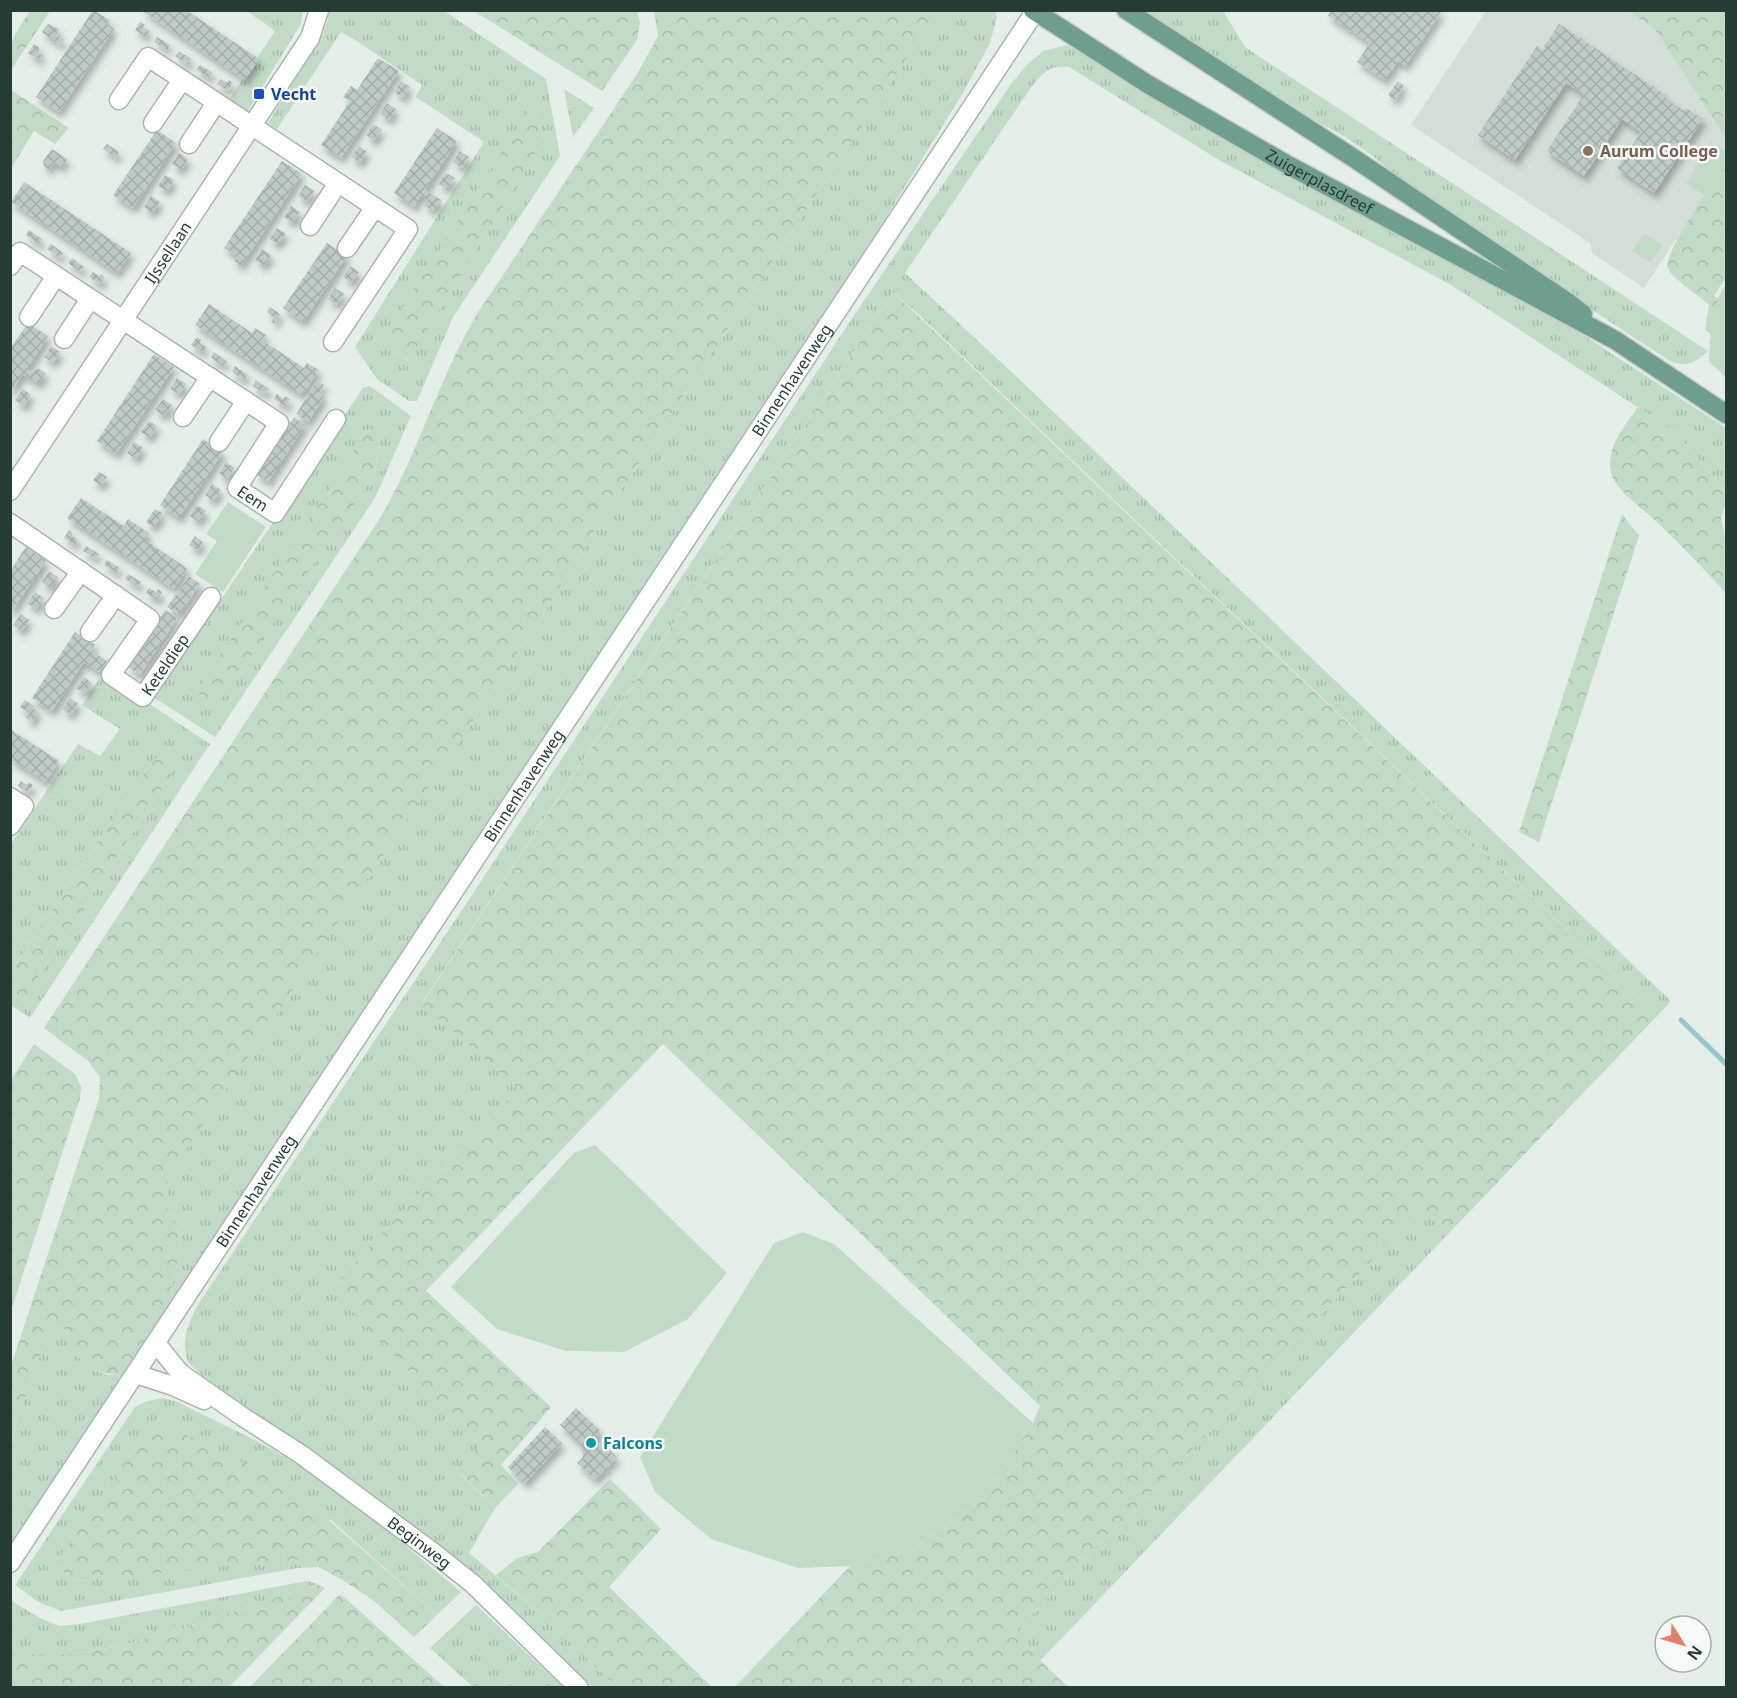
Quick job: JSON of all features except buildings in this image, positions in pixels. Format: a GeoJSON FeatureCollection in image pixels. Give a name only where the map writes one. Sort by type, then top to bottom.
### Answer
{"type":"FeatureCollection","features":[{"type":"Feature","properties":{"kind":"main road","name":"Zuigerplasdreef"},"geometry":{"type":"LineString","coordinates":[[1126,10],[1355,159],[1566,301],[1615,340],[1726,414]]}},
{"type":"Feature","properties":{"kind":"main road","name":"Zuigerplasdreef"},"geometry":{"type":"LineString","coordinates":[[1035,11],[1149,85],[1288,165],[1615,340]]}},
{"type":"Feature","properties":{"kind":"street","name":"IJssellaan"},"geometry":{"type":"LineString","coordinates":[[10,491],[310,38],[319,10]]}},
{"type":"Feature","properties":{"kind":"street","name":"Binnenhavenweg"},"geometry":{"type":"LineString","coordinates":[[10,1563],[1035,11]]}},
{"type":"Feature","properties":{"kind":"street"},"geometry":{"type":"LineString","coordinates":[[119,100],[147,57],[408,229],[333,342]]}},
{"type":"Feature","properties":{"kind":"street"},"geometry":{"type":"LineString","coordinates":[[153,123],[182,80]]}},
{"type":"Feature","properties":{"kind":"street"},"geometry":{"type":"LineString","coordinates":[[189,144],[216,103]]}},
{"type":"Feature","properties":{"kind":"street"},"geometry":{"type":"LineString","coordinates":[[310,226],[338,183]]}},
{"type":"Feature","properties":{"kind":"street"},"geometry":{"type":"LineString","coordinates":[[347,248],[375,207]]}},
{"type":"Feature","properties":{"kind":"street","name":"Eem"},"geometry":{"type":"LineString","coordinates":[[10,266],[20,252],[279,423],[237,488],[274,513],[336,418]]}},
{"type":"Feature","properties":{"kind":"street"},"geometry":{"type":"LineString","coordinates":[[29,317],[56,276]]}},
{"type":"Feature","properties":{"kind":"street"},"geometry":{"type":"LineString","coordinates":[[64,339],[90,299]]}},
{"type":"Feature","properties":{"kind":"street"},"geometry":{"type":"LineString","coordinates":[[183,417],[210,377]]}},
{"type":"Feature","properties":{"kind":"street"},"geometry":{"type":"LineString","coordinates":[[219,442],[246,401]]}},
{"type":"Feature","properties":{"kind":"street","name":"Keteldiep"},"geometry":{"type":"LineString","coordinates":[[10,523],[150,619],[111,675],[142,697],[212,597]]}},
{"type":"Feature","properties":{"kind":"street"},"geometry":{"type":"LineString","coordinates":[[54,609],[81,571]]}},
{"type":"Feature","properties":{"kind":"street"},"geometry":{"type":"LineString","coordinates":[[90,632],[116,595]]}},
{"type":"Feature","properties":{"kind":"street"},"geometry":{"type":"LineString","coordinates":[[10,796],[24,806],[10,826]]}},
{"type":"Feature","properties":{"kind":"street","name":"Beginweg"},"geometry":{"type":"LineString","coordinates":[[156,1343],[180,1373],[302,1455],[473,1584],[579,1688]]}},
{"type":"Feature","properties":{"kind":"street","name":"Beginweg"},"geometry":{"type":"LineString","coordinates":[[136,1374],[173,1386],[243,1417]]}},
{"type":"Feature","properties":{"kind":"shaded area","name":"Aurum College"},"geometry":{"type":"Polygon","coordinates":[[[1486,11],[1643,11],[1726,139],[1726,163],[1644,288],[1592,253],[1590,243],[1411,125],[1486,11]]]}},
{"type":"Feature","properties":{"kind":"green space"},"geometry":{"type":"Polygon","coordinates":[[[30,11],[50,11],[11,70],[11,46],[15,34],[30,11]]]}},
{"type":"Feature","properties":{"kind":"green space"},"geometry":{"type":"Polygon","coordinates":[[[247,11],[303,11],[301,23],[247,112],[229,100],[275,31],[247,11]]]}},
{"type":"Feature","properties":{"kind":"green space"},"geometry":{"type":"Polygon","coordinates":[[[328,11],[444,11],[546,79],[560,156],[453,317],[417,401],[409,401],[377,379],[355,347],[484,142],[416,97],[422,85],[341,32],[277,129],[268,123],[323,34],[328,11]],[[533,104],[396,352],[407,361],[544,140],[533,104]]]}},
{"type":"Feature","properties":{"kind":"green space"},"geometry":{"type":"Polygon","coordinates":[[[474,11],[637,11],[640,23],[637,40],[602,91],[474,11]]]}},
{"type":"Feature","properties":{"kind":"green space"},"geometry":{"type":"Polygon","coordinates":[[[654,11],[938,11],[583,548],[540,620],[168,1177],[168,1209],[180,1239],[168,1306],[122,1375],[100,1372],[83,1362],[61,1324],[38,1360],[11,1439],[11,1366],[99,1099],[100,1077],[88,1061],[44,1028],[382,515],[407,466],[451,363],[477,314],[637,74],[658,36],[654,11]]]}},
{"type":"Feature","properties":{"kind":"green space"},"geometry":{"type":"Polygon","coordinates":[[[938,11],[995,11],[997,17],[990,43],[963,93],[882,224],[168,1306],[180,1239],[168,1209],[167,1177],[540,620],[583,548],[938,11]]]}},
{"type":"Feature","properties":{"kind":"green space"},"geometry":{"type":"Polygon","coordinates":[[[1143,11],[1223,11],[1245,47],[1708,351],[1690,363],[1681,364],[1670,361],[1407,185],[1347,138],[1283,103],[1143,11]]]}},
{"type":"Feature","properties":{"kind":"green space"},"geometry":{"type":"Polygon","coordinates":[[[1628,11],[1726,11],[1726,139],[1654,28],[1628,11]]]}},
{"type":"Feature","properties":{"kind":"green space"},"geometry":{"type":"Polygon","coordinates":[[[1067,45],[1166,106],[1554,316],[1726,428],[1726,492],[1674,431],[1451,285],[1219,160],[1069,67],[1055,67],[1046,71],[1030,89],[905,273],[1671,1001],[1657,1016],[893,292],[422,1003],[519,1087],[330,1289],[481,1445],[460,1474],[495,1508],[469,1553],[541,1614],[617,1687],[593,1687],[459,1566],[336,1468],[203,1377],[189,1363],[186,1356],[185,1341],[188,1326],[197,1306],[460,913],[855,314],[1011,84],[1043,51],[1067,45]]]}},
{"type":"Feature","properties":{"kind":"green space"},"geometry":{"type":"Polygon","coordinates":[[[564,89],[594,108],[573,137],[564,89]]]}},
{"type":"Feature","properties":{"kind":"green space"},"geometry":{"type":"Polygon","coordinates":[[[11,90],[69,128],[55,144],[34,131],[11,168],[11,90]]]}},
{"type":"Feature","properties":{"kind":"green space"},"geometry":{"type":"Polygon","coordinates":[[[533,103],[544,140],[408,361],[392,348],[389,329],[533,103]]]}},
{"type":"Feature","properties":{"kind":"green space"},"geometry":{"type":"Polygon","coordinates":[[[1712,144],[1725,151],[1726,163],[1705,195],[1686,183],[1712,144]]]}},
{"type":"Feature","properties":{"kind":"green space"},"geometry":{"type":"Polygon","coordinates":[[[1726,163],[1726,277],[1714,296],[1718,298],[1726,284],[1726,343],[1705,330],[1709,305],[1680,282],[1668,268],[1669,259],[1682,231],[1726,163]]]}},
{"type":"Feature","properties":{"kind":"green space"},"geometry":{"type":"Polygon","coordinates":[[[1644,233],[1663,245],[1651,263],[1632,251],[1644,233]]]}},
{"type":"Feature","properties":{"kind":"green space"},"geometry":{"type":"Polygon","coordinates":[[[1726,286],[1726,377],[1709,362],[1711,315],[1726,286]]]}},
{"type":"Feature","properties":{"kind":"green space"},"geometry":{"type":"Polygon","coordinates":[[[893,292],[1657,1016],[1449,1233],[1421,1209],[1013,1634],[1068,1687],[735,1687],[850,1566],[912,1550],[987,1496],[1033,1423],[1040,1406],[663,1044],[426,1291],[551,1407],[501,1465],[518,1484],[495,1508],[460,1473],[480,1445],[330,1289],[518,1088],[422,1004],[893,292]]]}},
{"type":"Feature","properties":{"kind":"green space"},"geometry":{"type":"Polygon","coordinates":[[[370,386],[411,416],[375,498],[215,737],[155,698],[363,388],[370,386]],[[380,436],[334,533],[375,475],[380,436]]]}},
{"type":"Feature","properties":{"kind":"green space"},"geometry":{"type":"Polygon","coordinates":[[[1638,407],[1674,431],[1726,492],[1721,518],[1726,542],[1726,593],[1658,523],[1627,496],[1613,479],[1610,464],[1613,448],[1619,434],[1638,407]]]}},
{"type":"Feature","properties":{"kind":"green space"},"geometry":{"type":"Polygon","coordinates":[[[369,428],[380,435],[375,475],[217,706],[196,692],[369,428]]]}},
{"type":"Feature","properties":{"kind":"green space"},"geometry":{"type":"Polygon","coordinates":[[[228,502],[266,527],[223,592],[195,574],[217,541],[206,534],[228,502]]]}},
{"type":"Feature","properties":{"kind":"green space"},"geometry":{"type":"Polygon","coordinates":[[[1622,514],[1639,536],[1539,842],[1519,832],[1622,514]]]}},
{"type":"Feature","properties":{"kind":"green space"},"geometry":{"type":"Polygon","coordinates":[[[103,673],[210,744],[30,1018],[17,1009],[174,770],[153,760],[11,971],[11,844],[78,744],[100,756],[120,729],[82,705],[103,673]]]}},
{"type":"Feature","properties":{"kind":"green space"},"geometry":{"type":"Polygon","coordinates":[[[159,757],[169,758],[174,763],[174,770],[17,1009],[11,1005],[11,971],[153,760],[159,757]]]}},
{"type":"Feature","properties":{"kind":"green space"},"geometry":{"type":"Polygon","coordinates":[[[34,1044],[75,1074],[81,1086],[80,1098],[11,1311],[11,1080],[34,1044]]]}},
{"type":"Feature","properties":{"kind":"green space"},"geometry":{"type":"Polygon","coordinates":[[[595,1145],[727,1273],[688,1319],[624,1352],[566,1351],[497,1329],[451,1287],[574,1153],[595,1145]]]}},
{"type":"Feature","properties":{"kind":"green space"},"geometry":{"type":"Polygon","coordinates":[[[1421,1209],[1449,1233],[1040,1661],[1013,1634],[1421,1209]]]}},
{"type":"Feature","properties":{"kind":"green space"},"geometry":{"type":"Polygon","coordinates":[[[803,1232],[834,1244],[1033,1423],[987,1496],[912,1550],[850,1566],[798,1568],[711,1539],[655,1492],[640,1457],[774,1243],[803,1232]]]}},
{"type":"Feature","properties":{"kind":"green space"},"geometry":{"type":"Polygon","coordinates":[[[61,1324],[94,1370],[108,1375],[122,1375],[11,1543],[11,1439],[38,1360],[61,1324]]]}},
{"type":"Feature","properties":{"kind":"green space"},"geometry":{"type":"Polygon","coordinates":[[[163,1398],[178,1402],[247,1436],[310,1473],[377,1522],[461,1592],[437,1615],[332,1521],[142,1437],[55,1566],[78,1581],[277,1560],[303,1559],[318,1567],[298,1568],[61,1611],[38,1602],[15,1585],[135,1407],[147,1401],[163,1398]]]}},
{"type":"Feature","properties":{"kind":"green space"},"geometry":{"type":"Polygon","coordinates":[[[156,1426],[180,1432],[289,1485],[437,1615],[414,1637],[373,1600],[341,1579],[303,1559],[78,1581],[54,1566],[142,1437],[156,1426]]]}},
{"type":"Feature","properties":{"kind":"green space"},"geometry":{"type":"Polygon","coordinates":[[[610,1479],[661,1529],[609,1587],[712,1687],[617,1687],[541,1614],[496,1575],[517,1558],[538,1552],[610,1479]]]}},
{"type":"Feature","properties":{"kind":"green space"},"geometry":{"type":"Polygon","coordinates":[[[307,1581],[317,1584],[165,1634],[119,1646],[70,1655],[37,1655],[11,1647],[10,1600],[40,1618],[59,1626],[307,1581]]]}},
{"type":"Feature","properties":{"kind":"green space"},"geometry":{"type":"Polygon","coordinates":[[[317,1584],[325,1588],[229,1687],[11,1687],[11,1647],[37,1655],[70,1655],[119,1646],[165,1634],[317,1584]]]}},
{"type":"Feature","properties":{"kind":"green space"},"geometry":{"type":"Polygon","coordinates":[[[339,1595],[344,1597],[444,1687],[250,1687],[339,1595]]]}},
{"type":"Feature","properties":{"kind":"green space"},"geometry":{"type":"Polygon","coordinates":[[[476,1605],[563,1687],[473,1687],[430,1648],[476,1605]]]}},
{"type":"Feature","properties":{"kind":"waterway"},"geometry":{"type":"LineString","coordinates":[[1681,1020],[1726,1064]]}},
{"type":"Feature","properties":{"kind":"place","name":"Vecht"},"geometry":{"type":"Point","coordinates":[259,94]}},
{"type":"Feature","properties":{"kind":"place","name":"Aurum College"},"geometry":{"type":"Point","coordinates":[1588,151]}},
{"type":"Feature","properties":{"kind":"place","name":"Falcons"},"geometry":{"type":"Point","coordinates":[591,1443]}}]}
